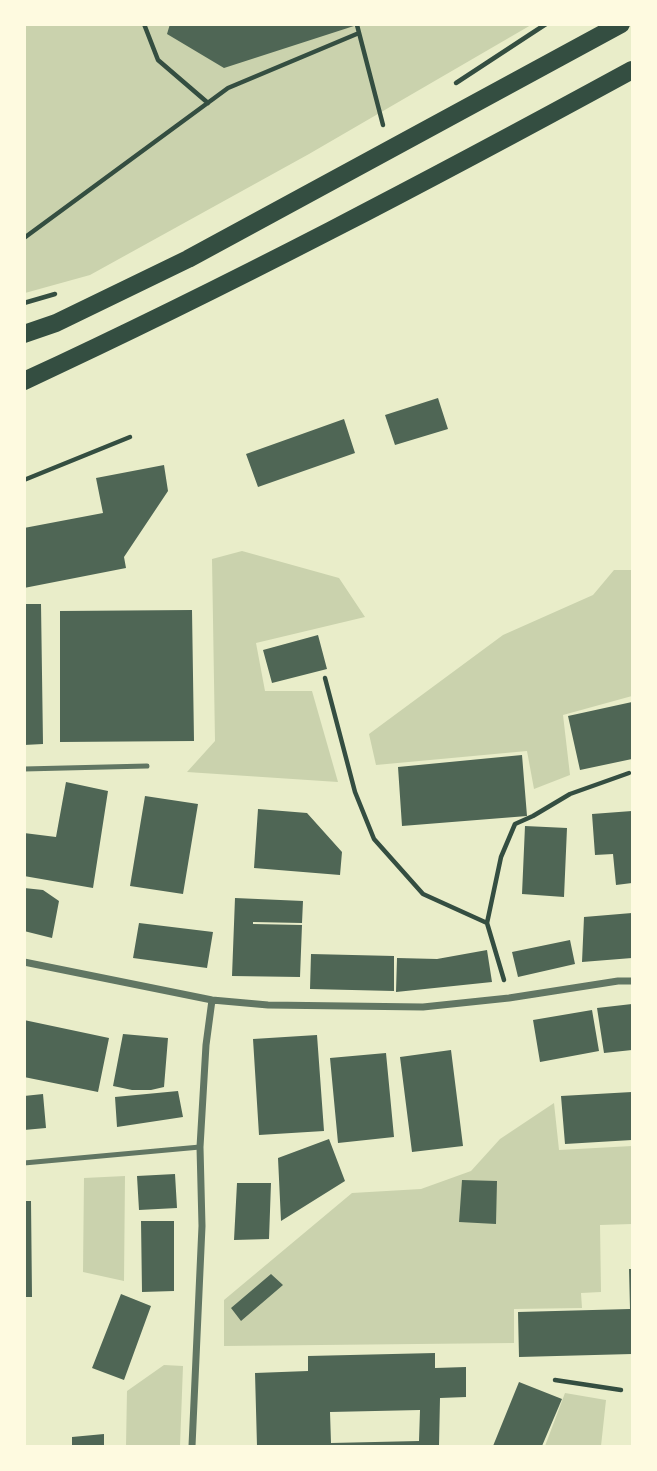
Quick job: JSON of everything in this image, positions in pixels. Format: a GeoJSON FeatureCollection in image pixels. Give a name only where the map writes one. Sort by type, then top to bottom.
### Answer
{"type":"FeatureCollection","features":[{"type":"Feature","properties":{"kind":"main road"},"geometry":{"type":"LineString","coordinates":[[24,334],[56,323],[188,258],[621,24]]}},
{"type":"Feature","properties":{"kind":"main road"},"geometry":{"type":"LineString","coordinates":[[24,381],[232,283],[632,70]]}},
{"type":"Feature","properties":{"kind":"street"},"geometry":{"type":"LineString","coordinates":[[24,962],[212,1000],[268,1005],[423,1007],[632,981]]}},
{"type":"Feature","properties":{"kind":"street"},"geometry":{"type":"LineString","coordinates":[[191,1447],[202,1226],[200,1147],[206,1045],[212,1000]]}},
{"type":"Feature","properties":{"kind":"lane"},"geometry":{"type":"LineString","coordinates":[[24,769],[147,766]]}},
{"type":"Feature","properties":{"kind":"lane"},"geometry":{"type":"LineString","coordinates":[[24,1163],[200,1147]]}},
{"type":"Feature","properties":{"kind":"path"},"geometry":{"type":"LineString","coordinates":[[144,24],[158,60],[208,103]]}},
{"type":"Feature","properties":{"kind":"path"},"geometry":{"type":"LineString","coordinates":[[446,90],[546,24]]}},
{"type":"Feature","properties":{"kind":"path"},"geometry":{"type":"LineString","coordinates":[[358,25],[383,125]]}},
{"type":"Feature","properties":{"kind":"path"},"geometry":{"type":"LineString","coordinates":[[24,238],[228,88],[359,33]]}},
{"type":"Feature","properties":{"kind":"path"},"geometry":{"type":"LineString","coordinates":[[371,132],[394,120]]}},
{"type":"Feature","properties":{"kind":"path"},"geometry":{"type":"LineString","coordinates":[[24,303],[59,293]]}},
{"type":"Feature","properties":{"kind":"path"},"geometry":{"type":"LineString","coordinates":[[24,480],[130,437]]}},
{"type":"Feature","properties":{"kind":"path"},"geometry":{"type":"LineString","coordinates":[[325,678],[355,792],[374,839],[424,894],[487,923]]}},
{"type":"Feature","properties":{"kind":"path"},"geometry":{"type":"LineString","coordinates":[[509,998],[487,923],[501,857],[515,824],[533,817],[570,794],[629,773]]}},
{"type":"Feature","properties":{"kind":"path"},"geometry":{"type":"LineString","coordinates":[[555,1380],[621,1390]]}},
{"type":"Feature","properties":{"kind":"green space"},"geometry":{"type":"Polygon","coordinates":[[[25,25],[531,25],[309,154],[90,275],[25,293],[25,25]]]}},
{"type":"Feature","properties":{"kind":"green space"},"geometry":{"type":"Polygon","coordinates":[[[242,551],[339,578],[365,617],[256,643],[265,691],[312,691],[338,782],[187,772],[215,741],[212,559],[242,551]]]}},
{"type":"Feature","properties":{"kind":"green space"},"geometry":{"type":"Polygon","coordinates":[[[614,570],[632,570],[632,696],[563,715],[570,775],[534,789],[527,751],[376,765],[369,734],[503,635],[593,595],[614,570]]]}},
{"type":"Feature","properties":{"kind":"green space"},"geometry":{"type":"Polygon","coordinates":[[[554,1103],[559,1150],[632,1146],[632,1224],[600,1225],[601,1292],[581,1293],[582,1308],[514,1309],[514,1343],[224,1346],[224,1300],[352,1193],[421,1189],[471,1171],[500,1139],[554,1103]]]}},
{"type":"Feature","properties":{"kind":"green space"},"geometry":{"type":"Polygon","coordinates":[[[125,1176],[124,1281],[83,1272],[84,1178],[125,1176]]]}},
{"type":"Feature","properties":{"kind":"green space"},"geometry":{"type":"Polygon","coordinates":[[[164,1365],[183,1366],[180,1446],[126,1446],[127,1391],[164,1365]]]}},
{"type":"Feature","properties":{"kind":"green space"},"geometry":{"type":"Polygon","coordinates":[[[565,1393],[606,1400],[601,1446],[545,1446],[565,1393]]]}},
{"type":"Feature","properties":{"kind":"building"},"geometry":{"type":"Polygon","coordinates":[[[170,24],[357,25],[224,68],[167,34],[170,24]]]}},
{"type":"Feature","properties":{"kind":"building"},"geometry":{"type":"Polygon","coordinates":[[[438,398],[448,429],[395,445],[385,415],[438,398]]]}},
{"type":"Feature","properties":{"kind":"building"},"geometry":{"type":"Polygon","coordinates":[[[344,419],[355,453],[258,487],[246,454],[344,419]]]}},
{"type":"Feature","properties":{"kind":"building"},"geometry":{"type":"Polygon","coordinates":[[[164,465],[168,491],[124,557],[126,568],[24,588],[24,528],[103,513],[96,478],[164,465]]]}},
{"type":"Feature","properties":{"kind":"building"},"geometry":{"type":"Polygon","coordinates":[[[24,604],[41,604],[43,744],[24,745],[24,604]]]}},
{"type":"Feature","properties":{"kind":"building"},"geometry":{"type":"Polygon","coordinates":[[[192,610],[194,741],[60,742],[60,611],[192,610]]]}},
{"type":"Feature","properties":{"kind":"building"},"geometry":{"type":"Polygon","coordinates":[[[318,635],[327,669],[272,683],[263,650],[318,635]]]}},
{"type":"Feature","properties":{"kind":"building"},"geometry":{"type":"Polygon","coordinates":[[[632,702],[632,759],[580,770],[568,716],[632,702]]]}},
{"type":"Feature","properties":{"kind":"building"},"geometry":{"type":"Polygon","coordinates":[[[522,755],[527,816],[402,826],[398,767],[522,755]]]}},
{"type":"Feature","properties":{"kind":"building"},"geometry":{"type":"Polygon","coordinates":[[[66,782],[108,791],[93,888],[24,876],[24,833],[56,837],[66,782]]]}},
{"type":"Feature","properties":{"kind":"building"},"geometry":{"type":"Polygon","coordinates":[[[145,796],[198,804],[183,894],[130,886],[145,796]]]}},
{"type":"Feature","properties":{"kind":"building"},"geometry":{"type":"Polygon","coordinates":[[[258,809],[307,813],[342,852],[340,875],[254,868],[258,809]]]}},
{"type":"Feature","properties":{"kind":"building"},"geometry":{"type":"Polygon","coordinates":[[[632,811],[632,883],[616,885],[613,854],[595,855],[592,814],[632,811]]]}},
{"type":"Feature","properties":{"kind":"building"},"geometry":{"type":"Polygon","coordinates":[[[525,826],[567,828],[564,897],[522,894],[525,826]]]}},
{"type":"Feature","properties":{"kind":"building"},"geometry":{"type":"Polygon","coordinates":[[[24,888],[43,890],[59,901],[52,938],[24,931],[24,888]]]}},
{"type":"Feature","properties":{"kind":"building"},"geometry":{"type":"Polygon","coordinates":[[[235,898],[303,901],[302,923],[253,922],[302,925],[300,977],[232,976],[235,898]]]}},
{"type":"Feature","properties":{"kind":"building"},"geometry":{"type":"Polygon","coordinates":[[[632,913],[632,958],[582,962],[584,917],[632,913]]]}},
{"type":"Feature","properties":{"kind":"building"},"geometry":{"type":"Polygon","coordinates":[[[139,923],[213,932],[207,968],[133,958],[139,923]]]}},
{"type":"Feature","properties":{"kind":"building"},"geometry":{"type":"Polygon","coordinates":[[[570,940],[575,964],[518,977],[512,952],[570,940]]]}},
{"type":"Feature","properties":{"kind":"building"},"geometry":{"type":"Polygon","coordinates":[[[487,950],[492,982],[396,992],[397,958],[437,959],[487,950]]]}},
{"type":"Feature","properties":{"kind":"building"},"geometry":{"type":"Polygon","coordinates":[[[311,954],[394,956],[394,991],[310,989],[311,954]]]}},
{"type":"Feature","properties":{"kind":"building"},"geometry":{"type":"Polygon","coordinates":[[[632,1004],[632,1050],[604,1053],[597,1008],[632,1004]]]}},
{"type":"Feature","properties":{"kind":"building"},"geometry":{"type":"Polygon","coordinates":[[[592,1010],[599,1051],[540,1062],[533,1020],[592,1010]]]}},
{"type":"Feature","properties":{"kind":"building"},"geometry":{"type":"Polygon","coordinates":[[[24,1020],[109,1038],[98,1092],[24,1077],[24,1020]]]}},
{"type":"Feature","properties":{"kind":"building"},"geometry":{"type":"Polygon","coordinates":[[[123,1034],[168,1038],[164,1087],[132,1090],[113,1086],[123,1034]]]}},
{"type":"Feature","properties":{"kind":"building"},"geometry":{"type":"Polygon","coordinates":[[[317,1035],[324,1131],[259,1135],[253,1039],[317,1035]]]}},
{"type":"Feature","properties":{"kind":"building"},"geometry":{"type":"Polygon","coordinates":[[[451,1050],[463,1146],[412,1152],[400,1057],[451,1050]]]}},
{"type":"Feature","properties":{"kind":"building"},"geometry":{"type":"Polygon","coordinates":[[[386,1053],[394,1137],[338,1143],[330,1058],[386,1053]]]}},
{"type":"Feature","properties":{"kind":"building"},"geometry":{"type":"Polygon","coordinates":[[[178,1091],[183,1117],[117,1127],[115,1097],[178,1091]]]}},
{"type":"Feature","properties":{"kind":"building"},"geometry":{"type":"Polygon","coordinates":[[[632,1092],[632,1140],[565,1144],[561,1096],[632,1092]]]}},
{"type":"Feature","properties":{"kind":"building"},"geometry":{"type":"Polygon","coordinates":[[[43,1094],[46,1128],[24,1130],[24,1096],[43,1094]]]}},
{"type":"Feature","properties":{"kind":"building"},"geometry":{"type":"Polygon","coordinates":[[[329,1139],[345,1181],[281,1221],[278,1158],[329,1139]]]}},
{"type":"Feature","properties":{"kind":"building"},"geometry":{"type":"Polygon","coordinates":[[[175,1174],[177,1208],[139,1210],[137,1176],[175,1174]]]}},
{"type":"Feature","properties":{"kind":"building"},"geometry":{"type":"Polygon","coordinates":[[[462,1180],[497,1181],[496,1224],[459,1222],[462,1180]]]}},
{"type":"Feature","properties":{"kind":"building"},"geometry":{"type":"Polygon","coordinates":[[[237,1183],[271,1183],[269,1239],[234,1240],[237,1183]]]}},
{"type":"Feature","properties":{"kind":"building"},"geometry":{"type":"Polygon","coordinates":[[[24,1201],[31,1201],[32,1297],[24,1297],[24,1201]]]}},
{"type":"Feature","properties":{"kind":"building"},"geometry":{"type":"Polygon","coordinates":[[[141,1221],[174,1221],[174,1291],[142,1292],[141,1221]]]}},
{"type":"Feature","properties":{"kind":"building"},"geometry":{"type":"Polygon","coordinates":[[[629,1269],[632,1269],[632,1354],[519,1357],[518,1312],[630,1309],[629,1269]]]}},
{"type":"Feature","properties":{"kind":"building"},"geometry":{"type":"Polygon","coordinates":[[[271,1274],[283,1285],[241,1321],[231,1308],[271,1274]]]}},
{"type":"Feature","properties":{"kind":"building"},"geometry":{"type":"Polygon","coordinates":[[[121,1294],[151,1306],[124,1380],[92,1368],[121,1294]]]}},
{"type":"Feature","properties":{"kind":"building"},"geometry":{"type":"Polygon","coordinates":[[[435,1353],[435,1368],[466,1367],[466,1397],[440,1398],[439,1446],[257,1446],[255,1373],[308,1371],[308,1356],[435,1353]],[[420,1410],[330,1412],[331,1443],[419,1441],[420,1410]]]}},
{"type":"Feature","properties":{"kind":"building"},"geometry":{"type":"Polygon","coordinates":[[[519,1382],[562,1399],[542,1446],[493,1446],[519,1382]]]}},
{"type":"Feature","properties":{"kind":"building"},"geometry":{"type":"Polygon","coordinates":[[[104,1434],[104,1446],[72,1446],[72,1437],[104,1434]]]}}]}
